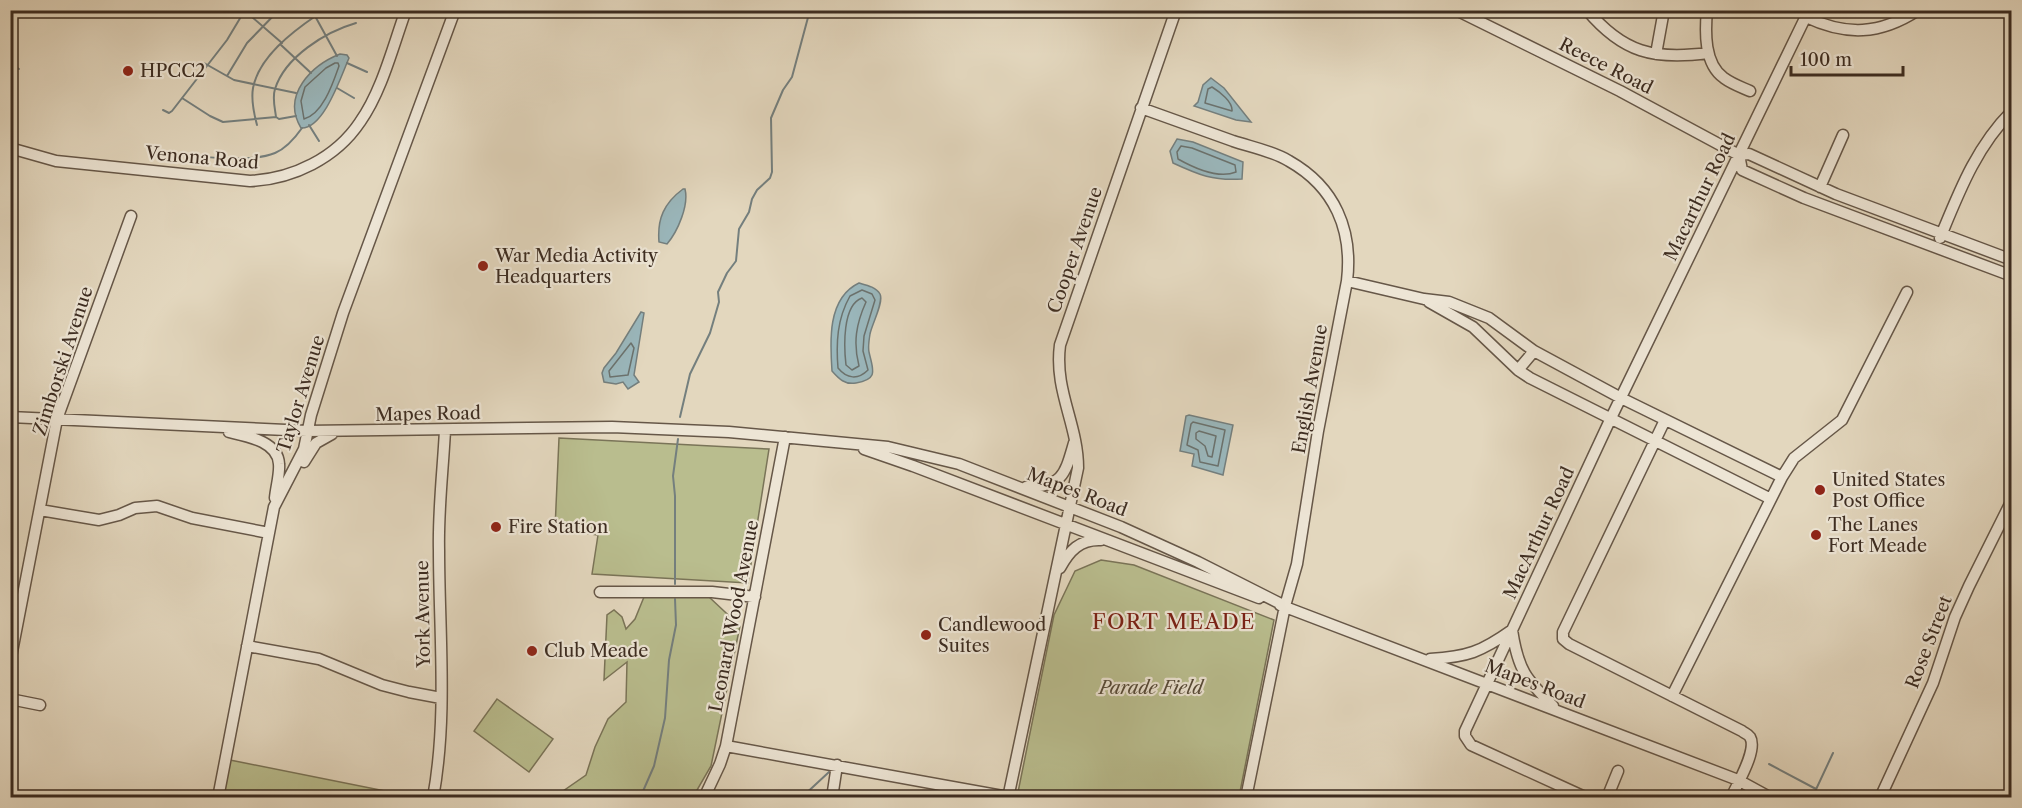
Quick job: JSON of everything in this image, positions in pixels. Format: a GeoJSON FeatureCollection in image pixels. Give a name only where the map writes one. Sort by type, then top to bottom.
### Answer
{"type":"FeatureCollection","features":[{"type":"Feature","properties":{"kind":"street","name":"Venona Road"},"geometry":{"type":"LineString","coordinates":[[10,148],[56,161],[250,181],[271,180],[305,169],[335,149],[360,122],[376,92],[406,10]]}},
{"type":"Feature","properties":{"kind":"street","name":"Taylor Avenue"},"geometry":{"type":"LineString","coordinates":[[218,798],[274,507],[301,455],[343,313],[455,10]]}},
{"type":"Feature","properties":{"kind":"street","name":"Cooper Avenue"},"geometry":{"type":"LineString","coordinates":[[1008,797],[1078,468],[1075,440],[1060,382],[1058,363],[1060,345],[1176,10]]}},
{"type":"Feature","properties":{"kind":"street","name":"Reece Road"},"geometry":{"type":"LineString","coordinates":[[1456,10],[1620,91],[1739,155],[1749,153],[1820,187],[2012,260]]}},
{"type":"Feature","properties":{"kind":"street"},"geometry":{"type":"LineString","coordinates":[[1587,10],[1602,28],[1619,41],[1642,52],[1682,57],[1708,53]]}},
{"type":"Feature","properties":{"kind":"street"},"geometry":{"type":"LineString","coordinates":[[1656,54],[1664,10]]}},
{"type":"Feature","properties":{"kind":"street"},"geometry":{"type":"LineString","coordinates":[[1707,10],[1708,53],[1717,72],[1750,92]]}},
{"type":"Feature","properties":{"kind":"street"},"geometry":{"type":"LineString","coordinates":[[1808,14],[1833,28],[1866,30],[1893,24],[1918,10]]}},
{"type":"Feature","properties":{"kind":"street","name":"Macarthur Road"},"geometry":{"type":"LineString","coordinates":[[1621,398],[1808,14]]}},
{"type":"Feature","properties":{"kind":"street","name":"English Avenue"},"geometry":{"type":"LineString","coordinates":[[1141,108],[1289,160],[1321,184],[1336,207],[1346,230],[1349,262],[1347,281],[1318,431],[1297,564],[1285,606],[1246,798]]}},
{"type":"Feature","properties":{"kind":"street"},"geometry":{"type":"LineString","coordinates":[[1936,248],[1978,153],[1996,127],[2012,111]]}},
{"type":"Feature","properties":{"kind":"street"},"geometry":{"type":"LineString","coordinates":[[1820,187],[1843,135]]}},
{"type":"Feature","properties":{"kind":"street","name":"Reece Road"},"geometry":{"type":"LineString","coordinates":[[1739,155],[1742,170],[1804,198],[2012,276]]}},
{"type":"Feature","properties":{"kind":"street","name":"Zimborski Avenue"},"geometry":{"type":"LineString","coordinates":[[10,662],[57,419],[131,216]]}},
{"type":"Feature","properties":{"kind":"street"},"geometry":{"type":"LineString","coordinates":[[1347,281],[1424,299],[1449,302],[1482,316],[1534,351],[1621,398],[1782,477]]}},
{"type":"Feature","properties":{"kind":"street"},"geometry":{"type":"LineString","coordinates":[[1672,696],[1782,477],[1794,458],[1842,420],[1907,292]]}},
{"type":"Feature","properties":{"kind":"street"},"geometry":{"type":"LineString","coordinates":[[1424,299],[1473,327],[1518,370],[1610,420],[1771,499]]}},
{"type":"Feature","properties":{"kind":"street"},"geometry":{"type":"LineString","coordinates":[[1473,327],[1482,316]]}},
{"type":"Feature","properties":{"kind":"street"},"geometry":{"type":"LineString","coordinates":[[1518,370],[1534,351]]}},
{"type":"Feature","properties":{"kind":"street","name":"MacArthur Road"},"geometry":{"type":"LineString","coordinates":[[1587,798],[1471,745],[1467,741],[1465,731],[1621,398]]}},
{"type":"Feature","properties":{"kind":"street","name":"Mapes Road"},"geometry":{"type":"LineString","coordinates":[[10,417],[307,431],[612,427],[729,432],[888,447],[959,464],[1121,527],[1188,557],[1285,606]]}},
{"type":"Feature","properties":{"kind":"street"},"geometry":{"type":"LineString","coordinates":[[1665,420],[1563,632],[1563,639],[1742,731],[1749,737],[1752,746],[1750,756],[1731,798]]}},
{"type":"Feature","properties":{"kind":"street"},"geometry":{"type":"LineString","coordinates":[[206,426],[255,439],[273,448],[279,464],[274,507]]}},
{"type":"Feature","properties":{"kind":"street","name":"York Avenue"},"geometry":{"type":"LineString","coordinates":[[433,798],[440,757],[439,546],[445,430]]}},
{"type":"Feature","properties":{"kind":"street"},"geometry":{"type":"LineString","coordinates":[[274,507],[295,478],[316,442],[341,431]]}},
{"type":"Feature","properties":{"kind":"street","name":"Leonard Wood Avenue"},"geometry":{"type":"LineString","coordinates":[[704,798],[726,746],[785,437]]}},
{"type":"Feature","properties":{"kind":"street"},"geometry":{"type":"LineString","coordinates":[[1018,487],[1038,487],[1058,480],[1065,472],[1075,440]]}},
{"type":"Feature","properties":{"kind":"street","name":"Mapes Road"},"geometry":{"type":"LineString","coordinates":[[845,443],[913,466],[1239,592],[1285,606],[1488,683],[1738,780],[1771,798]]}},
{"type":"Feature","properties":{"kind":"street","name":"Rose Street"},"geometry":{"type":"LineString","coordinates":[[1880,798],[1926,699],[1969,586],[2012,500]]}},
{"type":"Feature","properties":{"kind":"street"},"geometry":{"type":"LineString","coordinates":[[40,510],[99,520],[135,508],[157,506],[190,517],[268,533]]}},
{"type":"Feature","properties":{"kind":"street"},"geometry":{"type":"LineString","coordinates":[[1053,578],[1074,547],[1086,542],[1105,540]]}},
{"type":"Feature","properties":{"kind":"street"},"geometry":{"type":"LineString","coordinates":[[600,592],[712,592],[755,597]]}},
{"type":"Feature","properties":{"kind":"street"},"geometry":{"type":"LineString","coordinates":[[1425,660],[1454,658],[1480,651],[1512,630],[1517,658],[1522,670],[1528,681],[1555,709]]}},
{"type":"Feature","properties":{"kind":"street"},"geometry":{"type":"LineString","coordinates":[[247,646],[319,659],[382,685],[441,698]]}},
{"type":"Feature","properties":{"kind":"street"},"geometry":{"type":"LineString","coordinates":[[10,699],[40,705]]}},
{"type":"Feature","properties":{"kind":"street"},"geometry":{"type":"LineString","coordinates":[[726,746],[1008,797]]}},
{"type":"Feature","properties":{"kind":"street"},"geometry":{"type":"LineString","coordinates":[[832,798],[837,765]]}},
{"type":"Feature","properties":{"kind":"street"},"geometry":{"type":"LineString","coordinates":[[1607,798],[1618,771]]}},
{"type":"Feature","properties":{"kind":"green space"},"geometry":{"type":"Polygon","coordinates":[[[559,438],[769,449],[748,583],[592,574],[598,535],[555,529],[559,438]]]}},
{"type":"Feature","properties":{"kind":"green space","name":"Parade Field"},"geometry":{"type":"Polygon","coordinates":[[[1101,560],[1134,565],[1274,620],[1239,797],[1017,797],[1054,615],[1075,571],[1101,560]]]}},
{"type":"Feature","properties":{"kind":"green space"},"geometry":{"type":"Polygon","coordinates":[[[644,597],[709,597],[740,626],[711,766],[693,797],[553,798],[586,775],[595,747],[608,719],[626,702],[627,662],[604,680],[607,615],[614,610],[622,617],[626,629],[635,619],[644,597]]]}},
{"type":"Feature","properties":{"kind":"green space"},"geometry":{"type":"Polygon","coordinates":[[[497,699],[553,739],[529,772],[474,731],[497,699]]]}},
{"type":"Feature","properties":{"kind":"green space"},"geometry":{"type":"Polygon","coordinates":[[[230,760],[415,797],[223,798],[230,760]]]}},
{"type":"Feature","properties":{"kind":"water"},"geometry":{"type":"Polygon","coordinates":[[[340,54],[347,55],[349,58],[331,100],[317,120],[301,128],[296,116],[295,104],[302,83],[319,66],[340,54]]]}},
{"type":"Feature","properties":{"kind":"water"},"geometry":{"type":"Polygon","coordinates":[[[1211,78],[1224,88],[1251,122],[1236,120],[1194,106],[1198,102],[1203,85],[1211,78]]]}},
{"type":"Feature","properties":{"kind":"water"},"geometry":{"type":"Polygon","coordinates":[[[1177,139],[1193,142],[1243,162],[1242,179],[1206,176],[1173,163],[1170,151],[1177,139]]]}},
{"type":"Feature","properties":{"kind":"water"},"geometry":{"type":"Polygon","coordinates":[[[683,189],[686,195],[679,225],[667,244],[659,242],[659,226],[663,212],[676,194],[683,189]]]}},
{"type":"Feature","properties":{"kind":"water"},"geometry":{"type":"Polygon","coordinates":[[[859,283],[876,290],[881,298],[869,341],[873,373],[868,379],[849,383],[840,379],[832,371],[831,334],[841,299],[859,283]]]}},
{"type":"Feature","properties":{"kind":"water"},"geometry":{"type":"Polygon","coordinates":[[[641,312],[644,313],[634,375],[639,382],[628,389],[623,382],[616,384],[604,382],[602,373],[604,368],[641,312]]]}},
{"type":"Feature","properties":{"kind":"water"},"geometry":{"type":"Polygon","coordinates":[[[1186,416],[1233,425],[1223,475],[1192,466],[1194,454],[1180,451],[1186,416]]]}},
{"type":"Feature","properties":{"kind":"waterway"},"geometry":{"type":"LineString","coordinates":[[163,110],[169,113],[172,111],[227,40],[245,10]]}},
{"type":"Feature","properties":{"kind":"waterway"},"geometry":{"type":"LineString","coordinates":[[227,76],[247,43],[279,10]]}},
{"type":"Feature","properties":{"kind":"waterway"},"geometry":{"type":"LineString","coordinates":[[313,10],[317,15],[325,10]]}},
{"type":"Feature","properties":{"kind":"waterway"},"geometry":{"type":"LineString","coordinates":[[680,417],[690,374],[710,333],[719,302],[718,292],[736,261],[739,229],[749,212],[757,190],[770,178],[772,172],[771,118],[783,90],[792,77],[810,10]]}},
{"type":"Feature","properties":{"kind":"waterway"},"geometry":{"type":"LineString","coordinates":[[245,11],[282,43]]}},
{"type":"Feature","properties":{"kind":"waterway"},"geometry":{"type":"LineString","coordinates":[[257,125],[252,93],[256,77],[278,46],[317,15]]}},
{"type":"Feature","properties":{"kind":"waterway"},"geometry":{"type":"LineString","coordinates":[[315,16],[337,56]]}},
{"type":"Feature","properties":{"kind":"waterway"},"geometry":{"type":"LineString","coordinates":[[296,116],[279,119],[276,117],[274,96],[280,77],[297,56],[319,39],[356,23]]}},
{"type":"Feature","properties":{"kind":"waterway"},"geometry":{"type":"LineString","coordinates":[[281,45],[311,73]]}},
{"type":"Feature","properties":{"kind":"waterway"},"geometry":{"type":"LineString","coordinates":[[10,63],[19,69]]}},
{"type":"Feature","properties":{"kind":"waterway"},"geometry":{"type":"LineString","coordinates":[[204,63],[234,80],[296,93]]}},
{"type":"Feature","properties":{"kind":"waterway"},"geometry":{"type":"LineString","coordinates":[[347,63],[367,72]]}},
{"type":"Feature","properties":{"kind":"waterway"},"geometry":{"type":"LineString","coordinates":[[337,88],[354,98]]}},
{"type":"Feature","properties":{"kind":"waterway"},"geometry":{"type":"LineString","coordinates":[[182,98],[223,122],[276,117]]}},
{"type":"Feature","properties":{"kind":"waterway"},"geometry":{"type":"LineString","coordinates":[[309,125],[319,141]]}},
{"type":"Feature","properties":{"kind":"waterway"},"geometry":{"type":"LineString","coordinates":[[150,151],[214,158],[263,156],[283,148],[302,128]]}},
{"type":"Feature","properties":{"kind":"waterway"},"geometry":{"type":"LineString","coordinates":[[675,584],[673,476],[678,439]]}},
{"type":"Feature","properties":{"kind":"waterway"},"geometry":{"type":"LineString","coordinates":[[640,798],[654,766],[665,718],[669,660],[676,625],[675,599]]}},
{"type":"Feature","properties":{"kind":"waterway"},"geometry":{"type":"LineString","coordinates":[[1812,798],[1833,753]]}},
{"type":"Feature","properties":{"kind":"waterway"},"geometry":{"type":"LineString","coordinates":[[1769,764],[1816,789]]}},
{"type":"Feature","properties":{"kind":"waterway"},"geometry":{"type":"LineString","coordinates":[[801,798],[829,772]]}},
{"type":"Feature","properties":{"kind":"place","name":"HPCC2"},"geometry":{"type":"Point","coordinates":[128,71]}},
{"type":"Feature","properties":{"kind":"place","name":"War Media Activity Headquarters"},"geometry":{"type":"Point","coordinates":[483,266]}},
{"type":"Feature","properties":{"kind":"place","name":"United States Post Office"},"geometry":{"type":"Point","coordinates":[1820,490]}},
{"type":"Feature","properties":{"kind":"place","name":"Fire Station"},"geometry":{"type":"Point","coordinates":[496,527]}},
{"type":"Feature","properties":{"kind":"place","name":"The Lanes Fort Meade"},"geometry":{"type":"Point","coordinates":[1816,535]}},
{"type":"Feature","properties":{"kind":"place","name":"Candlewood Suites"},"geometry":{"type":"Point","coordinates":[926,635]}},
{"type":"Feature","properties":{"kind":"place","name":"Club Meade"},"geometry":{"type":"Point","coordinates":[532,651]}},
{"type":"Feature","properties":{"kind":"district","name":"FORT MEADE"},"geometry":{"type":"Point","coordinates":[1174,622]}}]}
